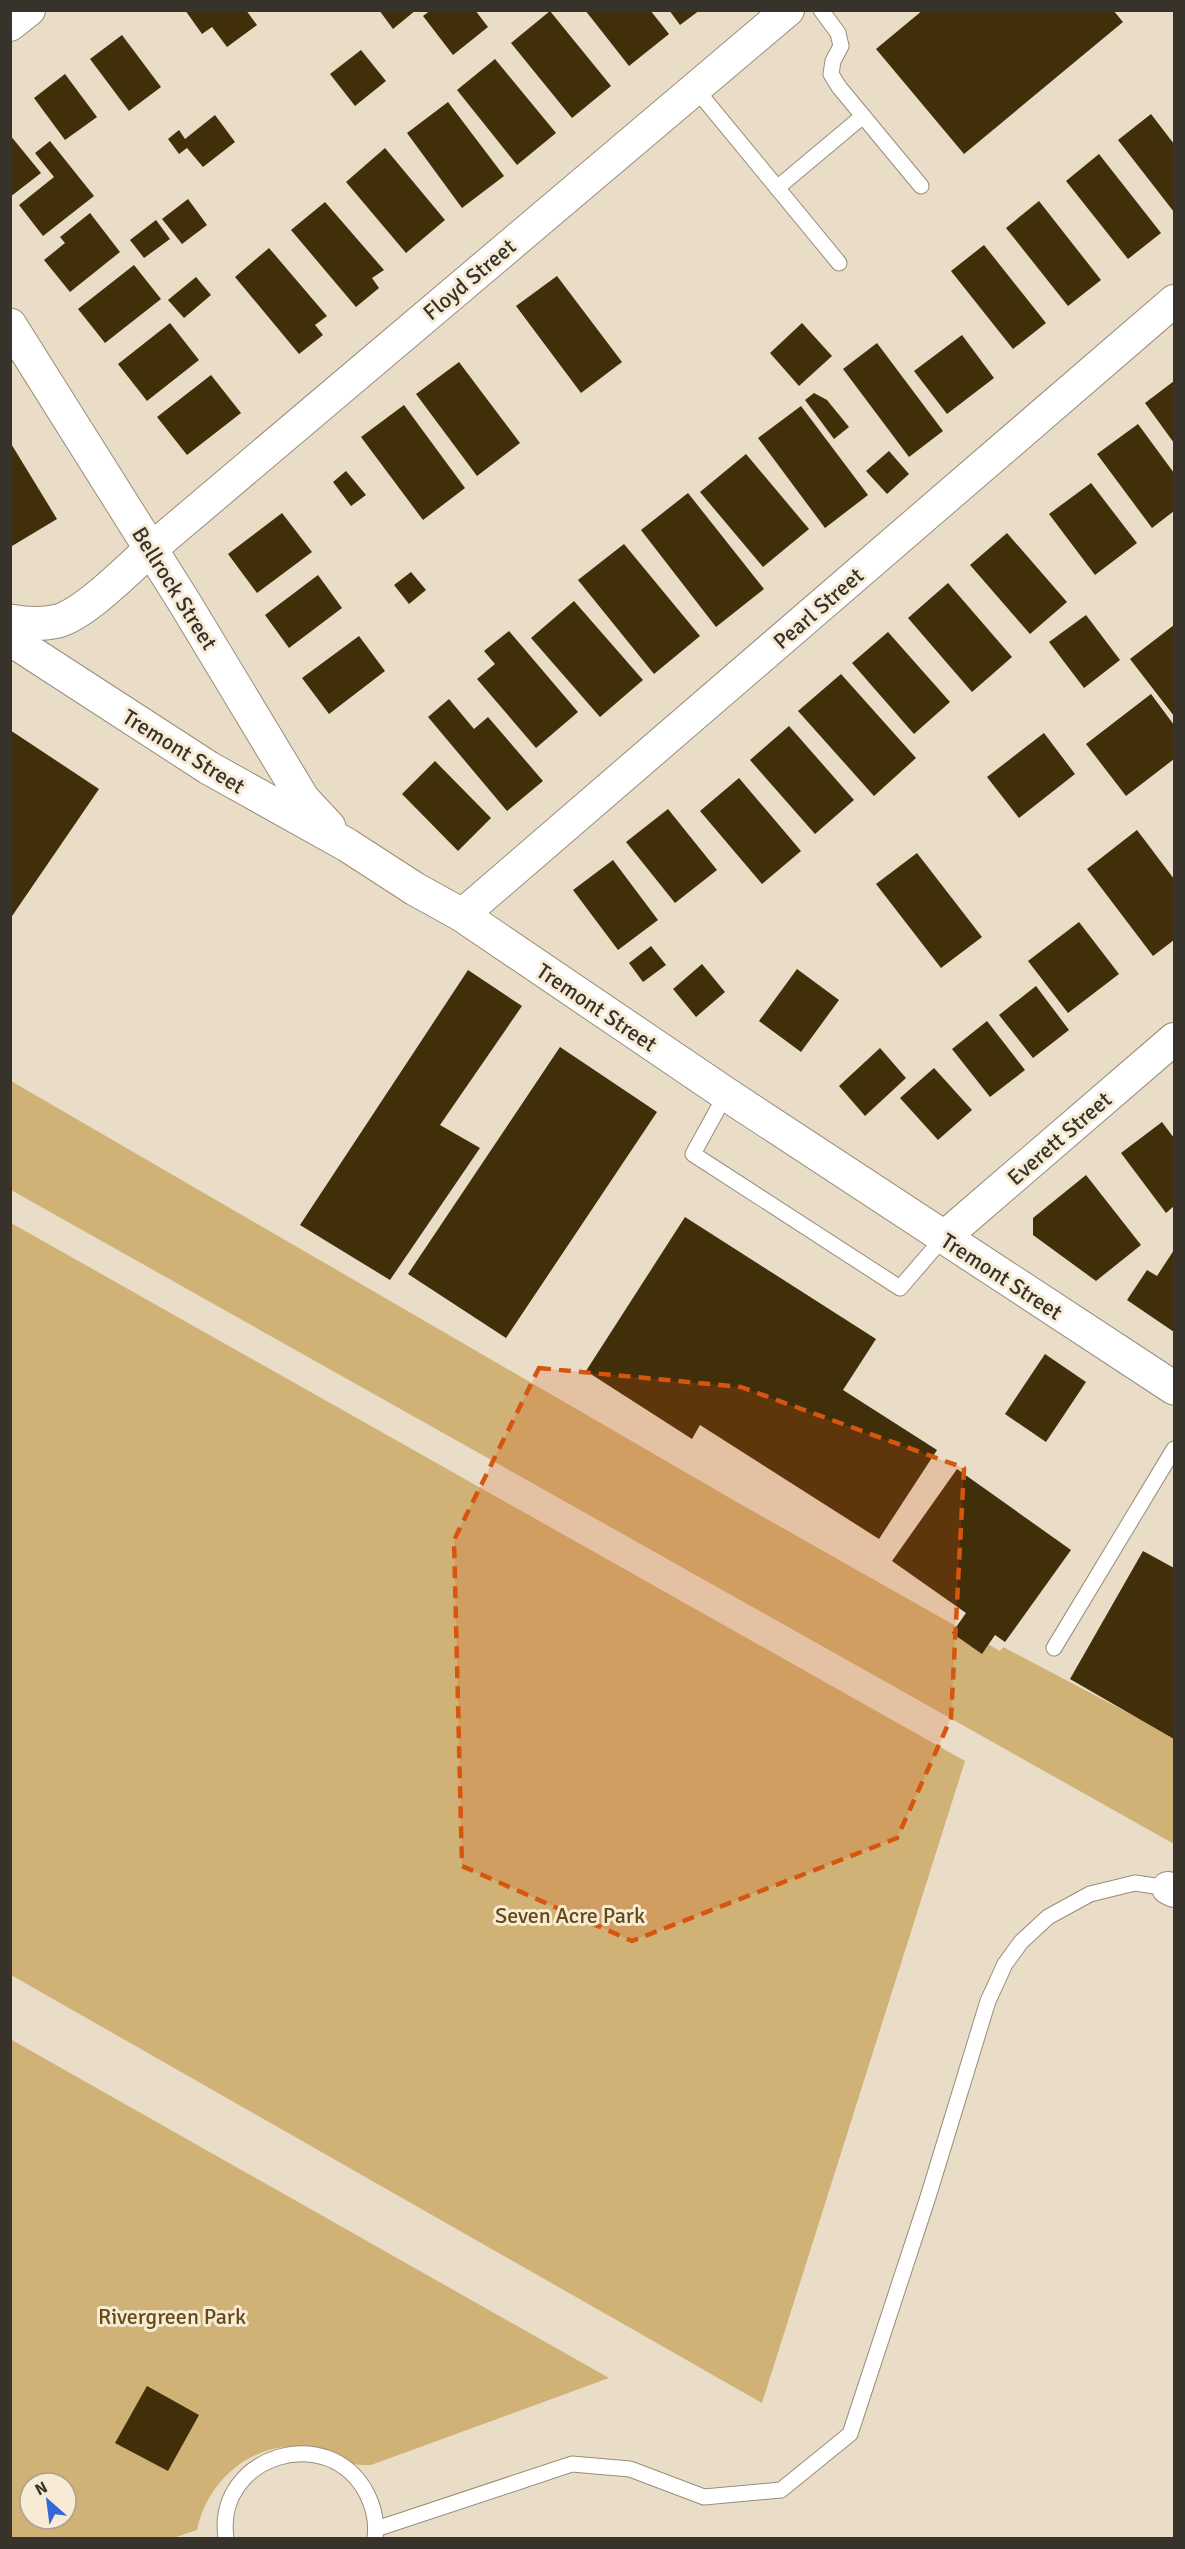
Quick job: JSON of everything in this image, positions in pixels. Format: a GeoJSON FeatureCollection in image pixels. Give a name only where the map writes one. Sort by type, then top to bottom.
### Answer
{"type":"FeatureCollection","features":[{"type":"Feature","properties":{"kind":"street"},"geometry":{"type":"LineString","coordinates":[[10,25],[29,10]]}},
{"type":"Feature","properties":{"kind":"street","name":"Floyd Street"},"geometry":{"type":"LineString","coordinates":[[151,549],[788,10]]}},
{"type":"Feature","properties":{"kind":"street","name":"Pearl Street"},"geometry":{"type":"LineString","coordinates":[[462,915],[1174,301]]}},
{"type":"Feature","properties":{"kind":"street","name":"Bellrock Street"},"geometry":{"type":"LineString","coordinates":[[10,325],[151,549],[303,799],[347,845]]}},
{"type":"Feature","properties":{"kind":"street"},"geometry":{"type":"LineString","coordinates":[[10,621],[35,623],[60,620],[78,611],[151,549]]}},
{"type":"Feature","properties":{"kind":"street","name":"Tremont Street"},"geometry":{"type":"LineString","coordinates":[[10,639],[209,768],[347,845],[415,889],[462,915],[726,1094],[1174,1388]]}},
{"type":"Feature","properties":{"kind":"street","name":"Everett Street"},"geometry":{"type":"LineString","coordinates":[[943,1238],[1174,1039]]}},
{"type":"Feature","properties":{"kind":"lane"},"geometry":{"type":"LineString","coordinates":[[821,10],[838,33],[841,46],[833,61],[831,74],[921,186]]}},
{"type":"Feature","properties":{"kind":"lane"},"geometry":{"type":"LineString","coordinates":[[695,88],[839,262]]}},
{"type":"Feature","properties":{"kind":"lane"},"geometry":{"type":"LineString","coordinates":[[777,188],[863,116]]}},
{"type":"Feature","properties":{"kind":"lane"},"geometry":{"type":"LineString","coordinates":[[726,1094],[693,1154],[900,1288],[943,1238]]}},
{"type":"Feature","properties":{"kind":"lane"},"geometry":{"type":"LineString","coordinates":[[1054,1648],[1174,1449]]}},
{"type":"Feature","properties":{"kind":"lane"},"geometry":{"type":"LineString","coordinates":[[226,2538],[224,2529],[228,2506],[238,2485],[254,2468],[275,2457],[298,2452],[321,2456],[344,2466],[361,2483],[373,2505],[376,2534],[572,2464],[630,2469],[704,2497],[781,2490],[850,2434],[928,2197],[988,2001],[1005,1964],[1020,1942],[1048,1917],[1090,1894],[1135,1883],[1172,1890]]}},
{"type":"Feature","properties":{"kind":"highlighted area"},"geometry":{"type":"Polygon","coordinates":[[[539,1368],[741,1387],[964,1468],[951,1718],[897,1838],[632,1941],[462,1866],[454,1540],[539,1368]]]}},
{"type":"Feature","properties":{"kind":"green space"},"geometry":{"type":"Polygon","coordinates":[[[11,1081],[735,1501],[1000,1651],[1003,1647],[1174,1737],[1174,1844],[11,1190],[11,1081]]]}},
{"type":"Feature","properties":{"kind":"green space","name":"Seven Acre Park"},"geometry":{"type":"Polygon","coordinates":[[[11,1223],[965,1761],[762,2403],[11,1975],[11,1223]]]}},
{"type":"Feature","properties":{"kind":"green space","name":"Rivergreen Park"},"geometry":{"type":"Polygon","coordinates":[[[10,2039],[609,2378],[371,2465],[353,2464],[319,2449],[293,2446],[255,2455],[224,2478],[212,2493],[197,2530],[173,2538],[11,2538],[10,2039]]]}},
{"type":"Feature","properties":{"kind":"building"},"geometry":{"type":"Polygon","coordinates":[[[185,10],[246,10],[257,25],[227,47],[212,27],[202,34],[185,10]]]}},
{"type":"Feature","properties":{"kind":"building"},"geometry":{"type":"Polygon","coordinates":[[[379,10],[416,10],[393,29],[379,10]]]}},
{"type":"Feature","properties":{"kind":"building"},"geometry":{"type":"Polygon","coordinates":[[[431,10],[475,10],[488,27],[453,55],[423,16],[431,10]]]}},
{"type":"Feature","properties":{"kind":"building"},"geometry":{"type":"Polygon","coordinates":[[[585,10],[650,10],[669,34],[629,66],[585,10]]]}},
{"type":"Feature","properties":{"kind":"building"},"geometry":{"type":"Polygon","coordinates":[[[669,10],[700,10],[680,25],[669,10]]]}},
{"type":"Feature","properties":{"kind":"building"},"geometry":{"type":"Polygon","coordinates":[[[923,10],[1113,10],[1123,22],[964,154],[876,49],[923,10]]]}},
{"type":"Feature","properties":{"kind":"building"},"geometry":{"type":"Polygon","coordinates":[[[550,11],[611,86],[572,118],[511,43],[550,11]]]}},
{"type":"Feature","properties":{"kind":"building"},"geometry":{"type":"Polygon","coordinates":[[[122,35],[161,87],[129,111],[90,59],[122,35]]]}},
{"type":"Feature","properties":{"kind":"building"},"geometry":{"type":"Polygon","coordinates":[[[361,50],[386,81],[355,106],[330,74],[361,50]]]}},
{"type":"Feature","properties":{"kind":"building"},"geometry":{"type":"Polygon","coordinates":[[[495,59],[556,133],[517,165],[457,90],[495,59]]]}},
{"type":"Feature","properties":{"kind":"building"},"geometry":{"type":"Polygon","coordinates":[[[65,74],[97,117],[65,140],[34,98],[65,74]]]}},
{"type":"Feature","properties":{"kind":"building"},"geometry":{"type":"Polygon","coordinates":[[[448,102],[504,176],[462,208],[407,133],[448,102]]]}},
{"type":"Feature","properties":{"kind":"building"},"geometry":{"type":"Polygon","coordinates":[[[1151,114],[1174,144],[1174,212],[1118,140],[1151,114]]]}},
{"type":"Feature","properties":{"kind":"building"},"geometry":{"type":"Polygon","coordinates":[[[215,115],[235,142],[203,167],[187,148],[179,154],[168,139],[179,130],[185,139],[215,115]]]}},
{"type":"Feature","properties":{"kind":"building"},"geometry":{"type":"Polygon","coordinates":[[[10,135],[41,173],[10,197],[10,135]]]}},
{"type":"Feature","properties":{"kind":"building"},"geometry":{"type":"Polygon","coordinates":[[[50,141],[94,196],[43,236],[19,205],[54,177],[35,153],[50,141]]]}},
{"type":"Feature","properties":{"kind":"building"},"geometry":{"type":"Polygon","coordinates":[[[385,148],[445,220],[406,253],[346,182],[385,148]]]}},
{"type":"Feature","properties":{"kind":"building"},"geometry":{"type":"Polygon","coordinates":[[[1099,154],[1161,233],[1128,259],[1066,181],[1099,154]]]}},
{"type":"Feature","properties":{"kind":"building"},"geometry":{"type":"Polygon","coordinates":[[[188,199],[207,225],[182,244],[162,219],[188,199]]]}},
{"type":"Feature","properties":{"kind":"building"},"geometry":{"type":"Polygon","coordinates":[[[1039,201],[1101,280],[1068,306],[1006,228],[1039,201]]]}},
{"type":"Feature","properties":{"kind":"building"},"geometry":{"type":"Polygon","coordinates":[[[325,202],[384,270],[372,278],[379,288],[356,307],[291,230],[325,202]]]}},
{"type":"Feature","properties":{"kind":"building"},"geometry":{"type":"Polygon","coordinates":[[[90,213],[120,252],[70,292],[44,260],[65,243],[60,237],[90,213]]]}},
{"type":"Feature","properties":{"kind":"building"},"geometry":{"type":"Polygon","coordinates":[[[156,220],[170,239],[144,258],[130,240],[156,220]]]}},
{"type":"Feature","properties":{"kind":"building"},"geometry":{"type":"Polygon","coordinates":[[[984,245],[1046,323],[1013,349],[951,271],[984,245]]]}},
{"type":"Feature","properties":{"kind":"building"},"geometry":{"type":"Polygon","coordinates":[[[269,248],[327,316],[315,325],[323,335],[299,354],[235,277],[269,248]]]}},
{"type":"Feature","properties":{"kind":"building"},"geometry":{"type":"Polygon","coordinates":[[[134,265],[161,299],[105,343],[78,309],[134,265]]]}},
{"type":"Feature","properties":{"kind":"building"},"geometry":{"type":"Polygon","coordinates":[[[557,276],[622,362],[581,393],[516,306],[557,276]]]}},
{"type":"Feature","properties":{"kind":"building"},"geometry":{"type":"Polygon","coordinates":[[[196,277],[211,295],[184,318],[168,300],[196,277]]]}},
{"type":"Feature","properties":{"kind":"building"},"geometry":{"type":"Polygon","coordinates":[[[170,323],[199,360],[147,401],[118,364],[170,323]]]}},
{"type":"Feature","properties":{"kind":"building"},"geometry":{"type":"Polygon","coordinates":[[[802,323],[832,356],[799,386],[770,353],[802,323]]]}},
{"type":"Feature","properties":{"kind":"building"},"geometry":{"type":"Polygon","coordinates":[[[962,335],[994,378],[947,414],[914,371],[962,335]]]}},
{"type":"Feature","properties":{"kind":"building"},"geometry":{"type":"Polygon","coordinates":[[[877,343],[943,431],[909,457],[843,369],[877,343]]]}},
{"type":"Feature","properties":{"kind":"building"},"geometry":{"type":"Polygon","coordinates":[[[459,362],[520,443],[477,476],[416,394],[459,362]]]}},
{"type":"Feature","properties":{"kind":"building"},"geometry":{"type":"Polygon","coordinates":[[[211,375],[241,413],[187,455],[157,417],[211,375]]]}},
{"type":"Feature","properties":{"kind":"building"},"geometry":{"type":"Polygon","coordinates":[[[1174,381],[1174,443],[1145,403],[1174,381]]]}},
{"type":"Feature","properties":{"kind":"building"},"geometry":{"type":"Polygon","coordinates":[[[814,393],[827,400],[849,427],[834,439],[805,400],[814,393]]]}},
{"type":"Feature","properties":{"kind":"building"},"geometry":{"type":"Polygon","coordinates":[[[404,405],[465,488],[423,520],[361,437],[404,405]]]}},
{"type":"Feature","properties":{"kind":"building"},"geometry":{"type":"Polygon","coordinates":[[[801,406],[868,495],[825,528],[758,438],[801,406]]]}},
{"type":"Feature","properties":{"kind":"building"},"geometry":{"type":"Polygon","coordinates":[[[1138,424],[1174,473],[1174,511],[1152,528],[1097,454],[1138,424]]]}},
{"type":"Feature","properties":{"kind":"building"},"geometry":{"type":"Polygon","coordinates":[[[10,442],[57,519],[12,546],[10,544],[10,442]]]}},
{"type":"Feature","properties":{"kind":"building"},"geometry":{"type":"Polygon","coordinates":[[[889,451],[909,474],[887,494],[866,471],[889,451]]]}},
{"type":"Feature","properties":{"kind":"building"},"geometry":{"type":"Polygon","coordinates":[[[746,454],[809,529],[763,567],[700,492],[746,454]]]}},
{"type":"Feature","properties":{"kind":"building"},"geometry":{"type":"Polygon","coordinates":[[[346,471],[366,495],[351,506],[333,482],[346,471]]]}},
{"type":"Feature","properties":{"kind":"building"},"geometry":{"type":"Polygon","coordinates":[[[1091,483],[1137,543],[1095,575],[1049,514],[1091,483]]]}},
{"type":"Feature","properties":{"kind":"building"},"geometry":{"type":"Polygon","coordinates":[[[688,493],[764,589],[716,627],[641,530],[688,493]]]}},
{"type":"Feature","properties":{"kind":"building"},"geometry":{"type":"Polygon","coordinates":[[[282,513],[312,552],[257,593],[228,554],[282,513]]]}},
{"type":"Feature","properties":{"kind":"building"},"geometry":{"type":"Polygon","coordinates":[[[1007,533],[1067,602],[1030,634],[970,565],[1007,533]]]}},
{"type":"Feature","properties":{"kind":"building"},"geometry":{"type":"Polygon","coordinates":[[[624,544],[700,636],[654,674],[578,580],[624,544]]]}},
{"type":"Feature","properties":{"kind":"building"},"geometry":{"type":"Polygon","coordinates":[[[411,572],[426,590],[409,604],[394,585],[411,572]]]}},
{"type":"Feature","properties":{"kind":"building"},"geometry":{"type":"Polygon","coordinates":[[[318,575],[342,608],[289,648],[265,615],[318,575]]]}},
{"type":"Feature","properties":{"kind":"building"},"geometry":{"type":"Polygon","coordinates":[[[948,583],[1012,657],[972,692],[908,618],[948,583]]]}},
{"type":"Feature","properties":{"kind":"building"},"geometry":{"type":"Polygon","coordinates":[[[574,601],[643,680],[600,717],[531,638],[574,601]]]}},
{"type":"Feature","properties":{"kind":"building"},"geometry":{"type":"Polygon","coordinates":[[[1086,615],[1120,660],[1084,688],[1049,642],[1086,615]]]}},
{"type":"Feature","properties":{"kind":"building"},"geometry":{"type":"Polygon","coordinates":[[[1174,625],[1174,716],[1130,659],[1174,625]]]}},
{"type":"Feature","properties":{"kind":"building"},"geometry":{"type":"Polygon","coordinates":[[[509,631],[578,712],[536,748],[477,679],[495,664],[484,651],[509,631]]]}},
{"type":"Feature","properties":{"kind":"building"},"geometry":{"type":"Polygon","coordinates":[[[888,632],[950,702],[914,734],[852,663],[888,632]]]}},
{"type":"Feature","properties":{"kind":"building"},"geometry":{"type":"Polygon","coordinates":[[[359,636],[385,671],[329,714],[302,678],[359,636]]]}},
{"type":"Feature","properties":{"kind":"building"},"geometry":{"type":"Polygon","coordinates":[[[841,674],[916,758],[874,796],[798,711],[841,674]]]}},
{"type":"Feature","properties":{"kind":"building"},"geometry":{"type":"Polygon","coordinates":[[[1151,694],[1174,725],[1174,759],[1126,796],[1086,744],[1151,694]]]}},
{"type":"Feature","properties":{"kind":"building"},"geometry":{"type":"Polygon","coordinates":[[[449,699],[474,729],[488,717],[543,781],[507,811],[428,717],[449,699]]]}},
{"type":"Feature","properties":{"kind":"building"},"geometry":{"type":"Polygon","coordinates":[[[789,726],[854,800],[815,834],[750,760],[789,726]]]}},
{"type":"Feature","properties":{"kind":"building"},"geometry":{"type":"Polygon","coordinates":[[[10,730],[99,789],[10,919],[10,730]]]}},
{"type":"Feature","properties":{"kind":"building"},"geometry":{"type":"Polygon","coordinates":[[[1044,733],[1075,774],[1019,818],[987,777],[1044,733]]]}},
{"type":"Feature","properties":{"kind":"building"},"geometry":{"type":"Polygon","coordinates":[[[435,761],[491,818],[458,851],[402,794],[435,761]]]}},
{"type":"Feature","properties":{"kind":"building"},"geometry":{"type":"Polygon","coordinates":[[[739,778],[801,851],[762,884],[700,811],[739,778]]]}},
{"type":"Feature","properties":{"kind":"building"},"geometry":{"type":"Polygon","coordinates":[[[668,809],[717,870],[675,903],[626,842],[668,809]]]}},
{"type":"Feature","properties":{"kind":"building"},"geometry":{"type":"Polygon","coordinates":[[[1137,830],[1174,879],[1174,940],[1153,956],[1087,869],[1137,830]]]}},
{"type":"Feature","properties":{"kind":"building"},"geometry":{"type":"Polygon","coordinates":[[[917,853],[982,937],[941,968],[876,884],[917,853]]]}},
{"type":"Feature","properties":{"kind":"building"},"geometry":{"type":"Polygon","coordinates":[[[613,860],[658,920],[618,950],[573,890],[613,860]]]}},
{"type":"Feature","properties":{"kind":"building"},"geometry":{"type":"Polygon","coordinates":[[[1079,922],[1119,974],[1068,1013],[1028,961],[1079,922]]]}},
{"type":"Feature","properties":{"kind":"building"},"geometry":{"type":"Polygon","coordinates":[[[651,946],[666,965],[643,982],[629,963],[651,946]]]}},
{"type":"Feature","properties":{"kind":"building"},"geometry":{"type":"Polygon","coordinates":[[[702,964],[725,992],[696,1017],[673,989],[702,964]]]}},
{"type":"Feature","properties":{"kind":"building"},"geometry":{"type":"Polygon","coordinates":[[[797,969],[839,1000],[801,1052],[759,1021],[797,969]]]}},
{"type":"Feature","properties":{"kind":"building"},"geometry":{"type":"Polygon","coordinates":[[[468,970],[522,1006],[440,1125],[480,1148],[390,1280],[300,1225],[468,970]]]}},
{"type":"Feature","properties":{"kind":"building"},"geometry":{"type":"Polygon","coordinates":[[[1036,986],[1069,1030],[1033,1058],[999,1015],[1036,986]]]}},
{"type":"Feature","properties":{"kind":"building"},"geometry":{"type":"Polygon","coordinates":[[[987,1021],[1025,1070],[990,1097],[952,1049],[987,1021]]]}},
{"type":"Feature","properties":{"kind":"building"},"geometry":{"type":"Polygon","coordinates":[[[560,1047],[657,1112],[506,1338],[408,1274],[560,1047]]]}},
{"type":"Feature","properties":{"kind":"building"},"geometry":{"type":"Polygon","coordinates":[[[880,1048],[906,1078],[865,1116],[839,1086],[880,1048]]]}},
{"type":"Feature","properties":{"kind":"building"},"geometry":{"type":"Polygon","coordinates":[[[934,1068],[972,1110],[938,1140],[900,1098],[934,1068]]]}},
{"type":"Feature","properties":{"kind":"building"},"geometry":{"type":"Polygon","coordinates":[[[1162,1122],[1174,1138],[1174,1206],[1166,1213],[1121,1153],[1162,1122]]]}},
{"type":"Feature","properties":{"kind":"building"},"geometry":{"type":"Polygon","coordinates":[[[1086,1175],[1141,1245],[1096,1281],[1033,1235],[1033,1218],[1086,1175]]]}},
{"type":"Feature","properties":{"kind":"building"},"geometry":{"type":"Polygon","coordinates":[[[685,1217],[876,1339],[843,1390],[937,1450],[879,1539],[700,1425],[692,1439],[586,1371],[685,1217]]]}},
{"type":"Feature","properties":{"kind":"building"},"geometry":{"type":"Polygon","coordinates":[[[1174,1250],[1174,1332],[1127,1300],[1147,1270],[1157,1276],[1174,1250]]]}},
{"type":"Feature","properties":{"kind":"building"},"geometry":{"type":"Polygon","coordinates":[[[1045,1354],[1086,1382],[1046,1442],[1005,1414],[1045,1354]]]}},
{"type":"Feature","properties":{"kind":"building"},"geometry":{"type":"Polygon","coordinates":[[[957,1469],[1071,1550],[1005,1642],[995,1635],[982,1654],[952,1633],[966,1613],[892,1561],[957,1469]]]}},
{"type":"Feature","properties":{"kind":"building"},"geometry":{"type":"Polygon","coordinates":[[[1143,1551],[1174,1568],[1174,1739],[1070,1679],[1143,1551]]]}},
{"type":"Feature","properties":{"kind":"building"},"geometry":{"type":"Polygon","coordinates":[[[147,2386],[199,2415],[168,2471],[115,2443],[147,2386]]]}}]}
